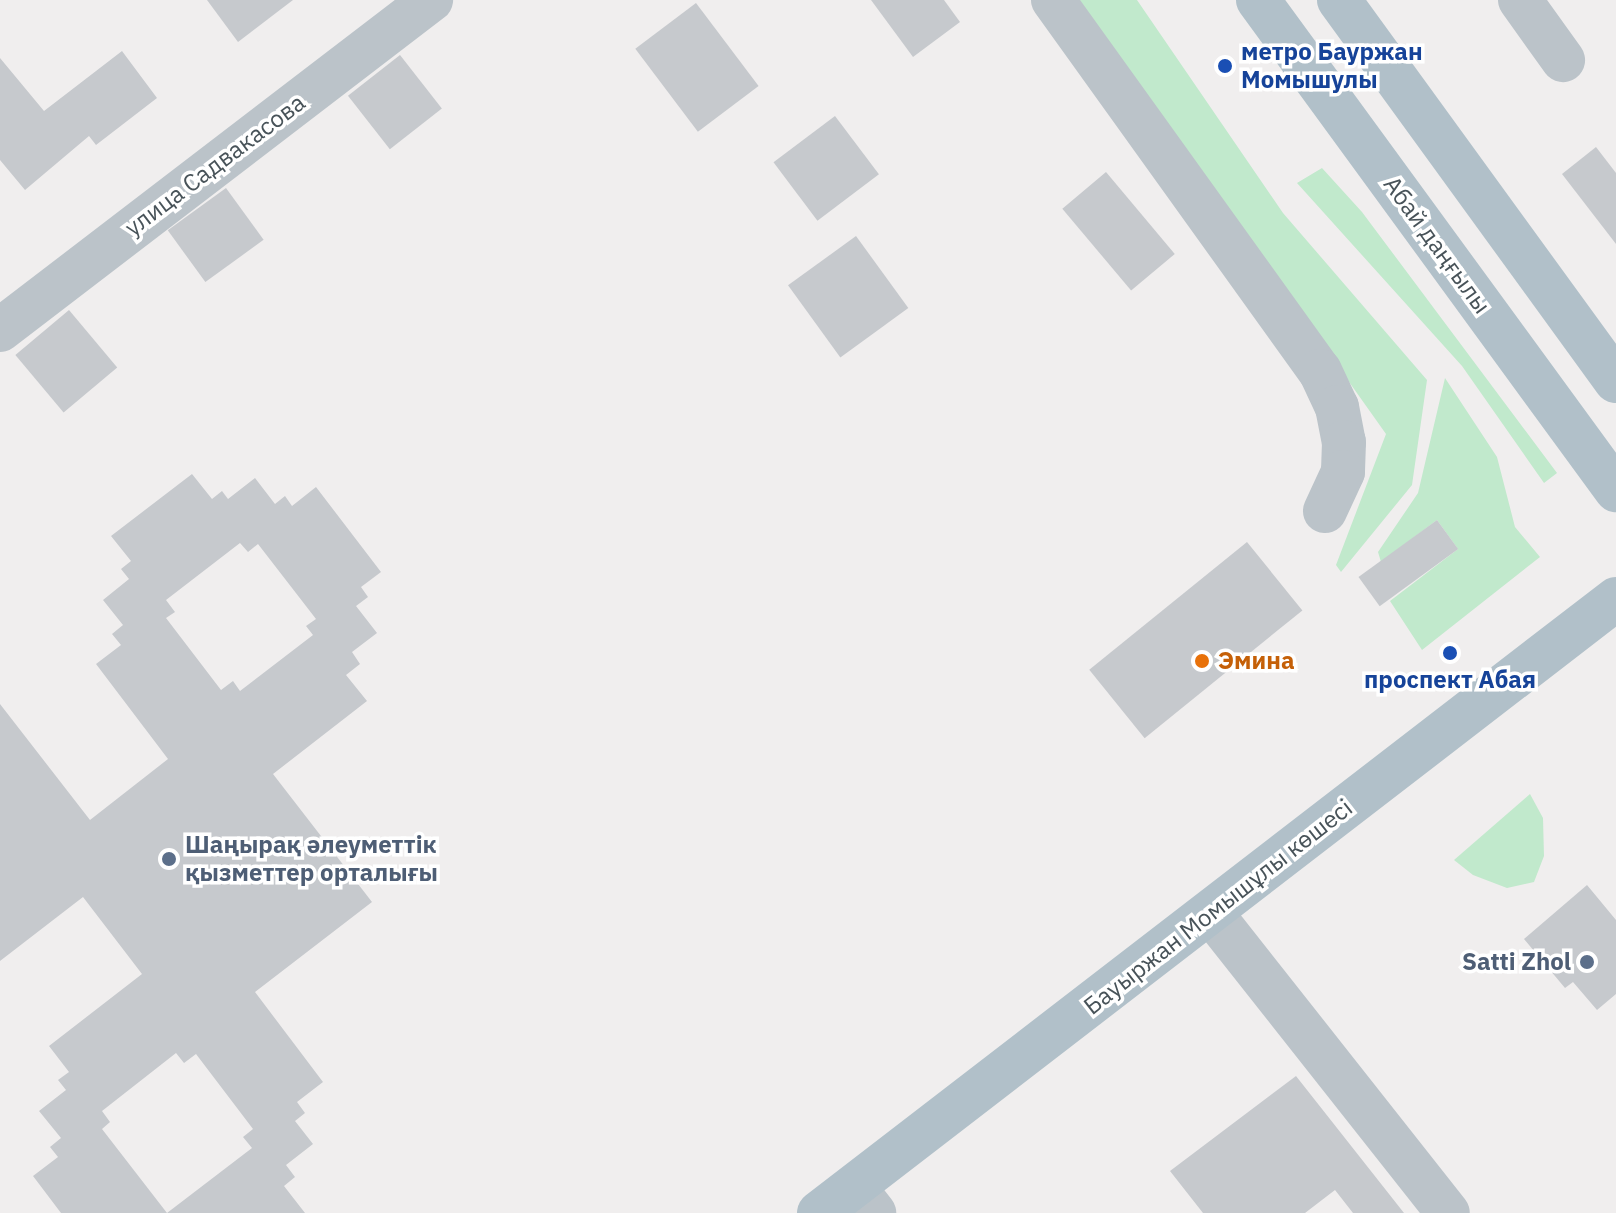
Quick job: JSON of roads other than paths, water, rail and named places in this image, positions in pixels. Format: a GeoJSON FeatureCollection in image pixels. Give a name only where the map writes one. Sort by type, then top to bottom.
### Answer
{"type":"FeatureCollection","features":[{"type":"Feature","properties":{"kind":"main road","name":"Абай даңғылы"},"geometry":{"type":"LineString","coordinates":[[1258,0],[1616,490]]}},
{"type":"Feature","properties":{"kind":"main road"},"geometry":{"type":"LineString","coordinates":[[1339,0],[1616,381]]}},
{"type":"Feature","properties":{"kind":"main road","name":"Бауыржан Момышұлы көшесі"},"geometry":{"type":"LineString","coordinates":[[819,1213],[864,1200],[1211,913],[1616,599]]}},
{"type":"Feature","properties":{"kind":"street","name":"улица Садвакасова"},"geometry":{"type":"LineString","coordinates":[[0,330],[431,0]]}},
{"type":"Feature","properties":{"kind":"street"},"geometry":{"type":"LineString","coordinates":[[1053,0],[1320,371],[1337,407],[1344,442],[1343,472],[1325,511]]}},
{"type":"Feature","properties":{"kind":"street"},"geometry":{"type":"LineString","coordinates":[[1520,0],[1563,60]]}},
{"type":"Feature","properties":{"kind":"street"},"geometry":{"type":"LineString","coordinates":[[1211,913],[1448,1213]]}},
{"type":"Feature","properties":{"kind":"place","name":"метро Бауржан Момышулы"},"geometry":{"type":"Point","coordinates":[1225,66]}},
{"type":"Feature","properties":{"kind":"place","name":"проспект Абая"},"geometry":{"type":"Point","coordinates":[1450,653]}},
{"type":"Feature","properties":{"kind":"place","name":"Эмина"},"geometry":{"type":"Point","coordinates":[1202,661]}},
{"type":"Feature","properties":{"kind":"place","name":"Шаңырақ әлеуметтік қызметтер орталығы"},"geometry":{"type":"Point","coordinates":[169,859]}},
{"type":"Feature","properties":{"kind":"place","name":"Satti Zhol"},"geometry":{"type":"Point","coordinates":[1587,962]}}]}
